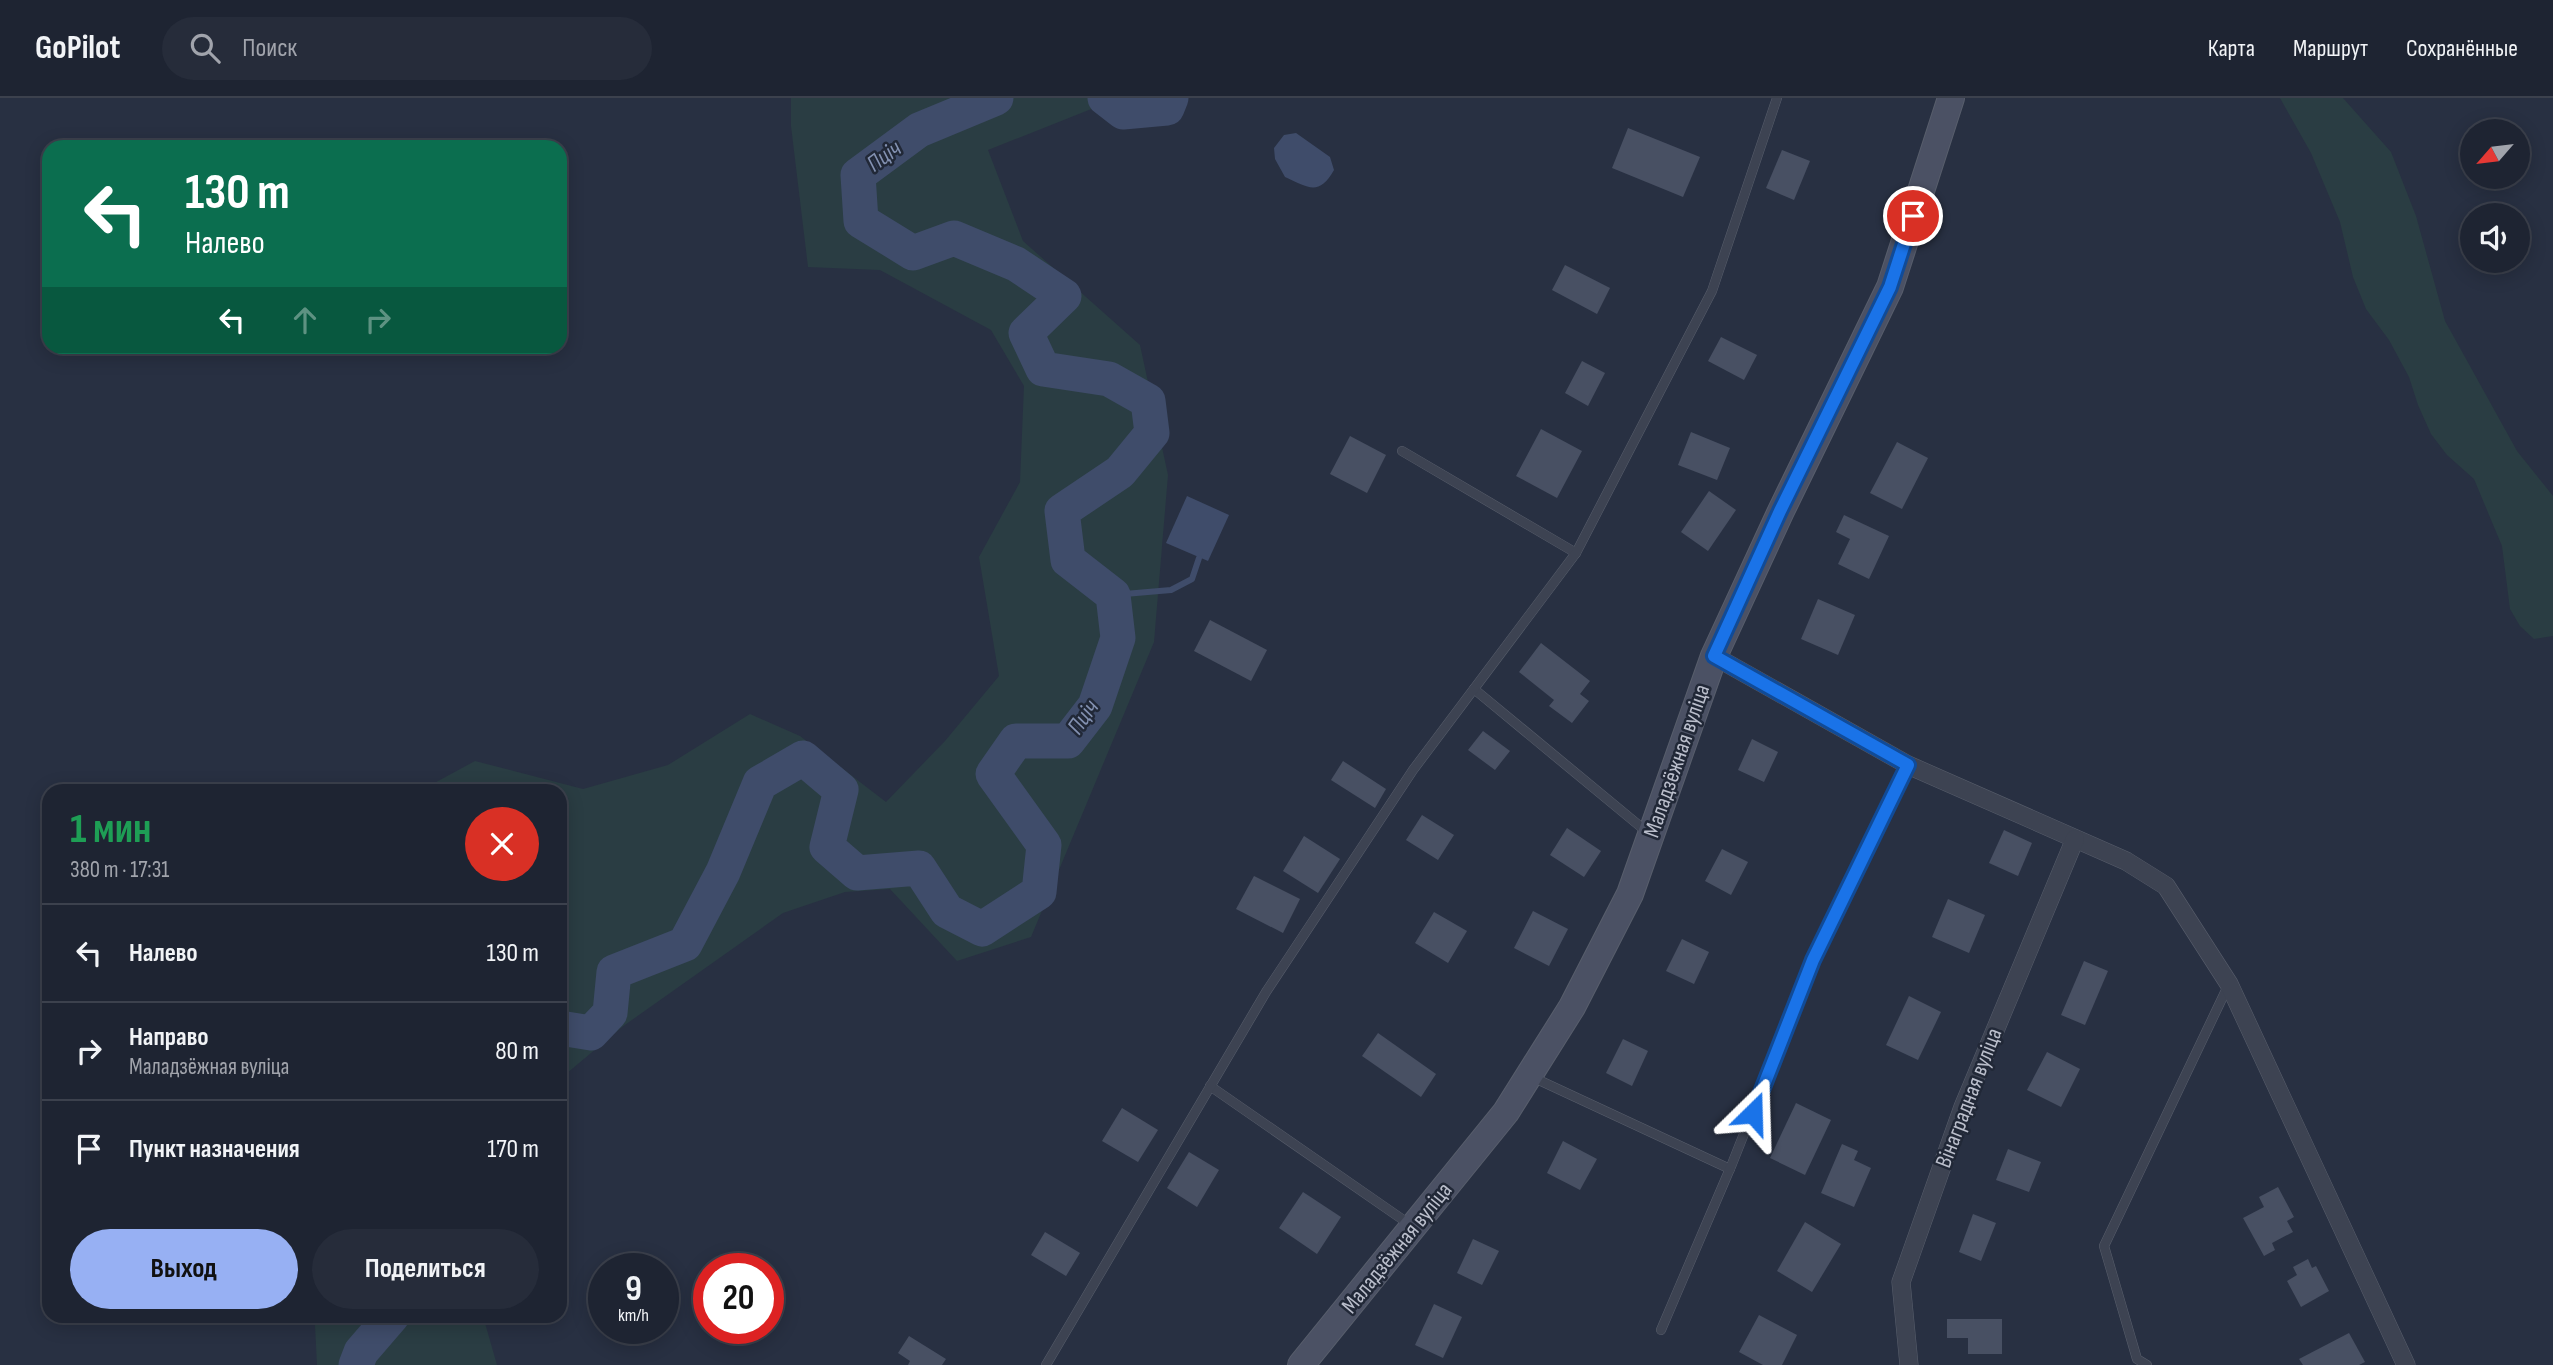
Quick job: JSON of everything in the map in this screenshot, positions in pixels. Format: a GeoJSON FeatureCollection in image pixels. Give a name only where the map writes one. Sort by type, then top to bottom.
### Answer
{"type":"FeatureCollection","features":[{"type":"Feature","properties":{"kind":"street","name":"Маладзёжная вуліца"},"geometry":{"type":"LineString","coordinates":[[1301,1365],[1506,1112],[1572,1007],[1625,905],[1714,656],[1780,511],[1890,287],[1951,98]]}},
{"type":"Feature","properties":{"kind":"street"},"geometry":{"type":"LineString","coordinates":[[1714,656],[1908,765],[2126,861],[2166,886],[2229,984],[2406,1365]]}},
{"type":"Feature","properties":{"kind":"street","name":"Вінаградная вуліца"},"geometry":{"type":"LineString","coordinates":[[1909,1365],[1901,1282],[1962,1107],[2075,839]]}},
{"type":"Feature","properties":{"kind":"lane"},"geometry":{"type":"LineString","coordinates":[[1046,1365],[1266,992],[1405,781],[1576,553],[1712,291],[1777,98]]}},
{"type":"Feature","properties":{"kind":"lane"},"geometry":{"type":"LineString","coordinates":[[1402,451],[1576,553]]}},
{"type":"Feature","properties":{"kind":"lane"},"geometry":{"type":"LineString","coordinates":[[1475,689],[1651,835]]}},
{"type":"Feature","properties":{"kind":"lane"},"geometry":{"type":"LineString","coordinates":[[1661,1329],[1730,1169],[1813,960],[1908,765]]}},
{"type":"Feature","properties":{"kind":"lane"},"geometry":{"type":"LineString","coordinates":[[2147,1365],[2137,1359],[2104,1246],[2229,984]]}},
{"type":"Feature","properties":{"kind":"lane"},"geometry":{"type":"LineString","coordinates":[[1528,1075],[1730,1169]]}},
{"type":"Feature","properties":{"kind":"lane"},"geometry":{"type":"LineString","coordinates":[[1210,1086],[1413,1227]]}},
{"type":"Feature","properties":{"kind":"shaded area"},"geometry":{"type":"Polygon","coordinates":[[[791,98],[1119,98],[988,150],[1023,241],[1140,345],[1168,475],[1154,642],[1031,937],[957,961],[890,889],[845,892],[783,913],[622,1027],[567,1073],[567,785],[583,789],[668,765],[750,714],[800,736],[886,802],[945,741],[999,676],[979,557],[1020,482],[1024,386],[991,330],[880,270],[808,267],[791,126],[791,98]]]}},
{"type":"Feature","properties":{"kind":"shaded area"},"geometry":{"type":"Polygon","coordinates":[[[2280,98],[2343,98],[2391,152],[2416,216],[2445,321],[2517,451],[2553,496],[2553,636],[2534,639],[2520,626],[2510,609],[2502,546],[2474,479],[2447,455],[2431,434],[2409,377],[2389,340],[2366,309],[2353,277],[2340,222],[2311,153],[2280,98]]]}},
{"type":"Feature","properties":{"kind":"shaded area"},"geometry":{"type":"Polygon","coordinates":[[[475,761],[564,784],[433,784],[475,761]]]}},
{"type":"Feature","properties":{"kind":"shaded area"},"geometry":{"type":"Polygon","coordinates":[[[485,1323],[497,1365],[317,1365],[315,1325],[485,1323]]]}},
{"type":"Feature","properties":{"kind":"water"},"geometry":{"type":"Polygon","coordinates":[[[1296,133],[1330,157],[1334,170],[1318,187],[1307,186],[1285,177],[1275,159],[1274,148],[1284,135],[1296,133]]]}},
{"type":"Feature","properties":{"kind":"water"},"geometry":{"type":"Polygon","coordinates":[[[1187,496],[1229,515],[1208,561],[1166,543],[1187,496]]]}},
{"type":"Feature","properties":{"kind":"building"},"geometry":{"type":"Polygon","coordinates":[[[1628,128],[1700,157],[1683,197],[1612,168],[1628,128]]]}},
{"type":"Feature","properties":{"kind":"building"},"geometry":{"type":"Polygon","coordinates":[[[1782,150],[1810,161],[1794,200],[1766,188],[1782,150]]]}},
{"type":"Feature","properties":{"kind":"building"},"geometry":{"type":"Polygon","coordinates":[[[1565,265],[1610,288],[1597,314],[1552,290],[1565,265]]]}},
{"type":"Feature","properties":{"kind":"building"},"geometry":{"type":"Polygon","coordinates":[[[1721,337],[1757,355],[1744,380],[1708,361],[1721,337]]]}},
{"type":"Feature","properties":{"kind":"building"},"geometry":{"type":"Polygon","coordinates":[[[1582,361],[1605,373],[1588,406],[1565,393],[1582,361]]]}},
{"type":"Feature","properties":{"kind":"building"},"geometry":{"type":"Polygon","coordinates":[[[1541,429],[1582,451],[1557,498],[1516,476],[1541,429]]]}},
{"type":"Feature","properties":{"kind":"building"},"geometry":{"type":"Polygon","coordinates":[[[1691,432],[1730,448],[1717,480],[1678,465],[1691,432]]]}},
{"type":"Feature","properties":{"kind":"building"},"geometry":{"type":"Polygon","coordinates":[[[1350,436],[1386,455],[1367,493],[1330,474],[1350,436]]]}},
{"type":"Feature","properties":{"kind":"building"},"geometry":{"type":"Polygon","coordinates":[[[1897,442],[1928,458],[1902,509],[1870,493],[1897,442]]]}},
{"type":"Feature","properties":{"kind":"building"},"geometry":{"type":"Polygon","coordinates":[[[1709,491],[1736,510],[1708,551],[1681,532],[1709,491]]]}},
{"type":"Feature","properties":{"kind":"building"},"geometry":{"type":"Polygon","coordinates":[[[1844,515],[1889,536],[1869,579],[1838,564],[1850,539],[1836,532],[1844,515]]]}},
{"type":"Feature","properties":{"kind":"building"},"geometry":{"type":"Polygon","coordinates":[[[1818,599],[1855,615],[1838,655],[1801,639],[1818,599]]]}},
{"type":"Feature","properties":{"kind":"building"},"geometry":{"type":"Polygon","coordinates":[[[1210,620],[1267,650],[1251,681],[1194,651],[1210,620]]]}},
{"type":"Feature","properties":{"kind":"building"},"geometry":{"type":"Polygon","coordinates":[[[1541,643],[1590,681],[1580,694],[1589,701],[1572,723],[1549,706],[1554,700],[1519,672],[1541,643]]]}},
{"type":"Feature","properties":{"kind":"building"},"geometry":{"type":"Polygon","coordinates":[[[1483,731],[1510,751],[1495,770],[1468,750],[1483,731]]]}},
{"type":"Feature","properties":{"kind":"building"},"geometry":{"type":"Polygon","coordinates":[[[1752,739],[1778,752],[1764,782],[1738,770],[1752,739]]]}},
{"type":"Feature","properties":{"kind":"building"},"geometry":{"type":"Polygon","coordinates":[[[1343,761],[1386,789],[1375,808],[1331,780],[1343,761]]]}},
{"type":"Feature","properties":{"kind":"building"},"geometry":{"type":"Polygon","coordinates":[[[1422,815],[1454,835],[1438,860],[1406,840],[1422,815]]]}},
{"type":"Feature","properties":{"kind":"building"},"geometry":{"type":"Polygon","coordinates":[[[1567,828],[1601,851],[1584,877],[1550,855],[1567,828]]]}},
{"type":"Feature","properties":{"kind":"building"},"geometry":{"type":"Polygon","coordinates":[[[2004,830],[2032,843],[2018,876],[1989,863],[2004,830]]]}},
{"type":"Feature","properties":{"kind":"building"},"geometry":{"type":"Polygon","coordinates":[[[1304,836],[1340,859],[1318,893],[1283,871],[1304,836]]]}},
{"type":"Feature","properties":{"kind":"building"},"geometry":{"type":"Polygon","coordinates":[[[1722,849],[1748,862],[1731,895],[1705,881],[1722,849]]]}},
{"type":"Feature","properties":{"kind":"building"},"geometry":{"type":"Polygon","coordinates":[[[1254,876],[1300,899],[1283,933],[1236,909],[1254,876]]]}},
{"type":"Feature","properties":{"kind":"building"},"geometry":{"type":"Polygon","coordinates":[[[1948,899],[1985,915],[1969,953],[1932,937],[1948,899]]]}},
{"type":"Feature","properties":{"kind":"building"},"geometry":{"type":"Polygon","coordinates":[[[1533,911],[1568,929],[1549,966],[1514,948],[1533,911]]]}},
{"type":"Feature","properties":{"kind":"building"},"geometry":{"type":"Polygon","coordinates":[[[1434,912],[1467,931],[1448,963],[1415,943],[1434,912]]]}},
{"type":"Feature","properties":{"kind":"building"},"geometry":{"type":"Polygon","coordinates":[[[1682,939],[1709,952],[1694,984],[1666,971],[1682,939]]]}},
{"type":"Feature","properties":{"kind":"building"},"geometry":{"type":"Polygon","coordinates":[[[2084,961],[2108,971],[2085,1025],[2061,1015],[2084,961]]]}},
{"type":"Feature","properties":{"kind":"building"},"geometry":{"type":"Polygon","coordinates":[[[1909,996],[1941,1012],[1918,1060],[1886,1045],[1909,996]]]}},
{"type":"Feature","properties":{"kind":"building"},"geometry":{"type":"Polygon","coordinates":[[[1378,1033],[1436,1074],[1421,1097],[1362,1056],[1378,1033]]]}},
{"type":"Feature","properties":{"kind":"building"},"geometry":{"type":"Polygon","coordinates":[[[1623,1039],[1648,1051],[1632,1086],[1606,1073],[1623,1039]]]}},
{"type":"Feature","properties":{"kind":"building"},"geometry":{"type":"Polygon","coordinates":[[[2047,1052],[2080,1069],[2061,1107],[2027,1090],[2047,1052]]]}},
{"type":"Feature","properties":{"kind":"building"},"geometry":{"type":"Polygon","coordinates":[[[1796,1103],[1831,1120],[1805,1175],[1770,1158],[1796,1103]]]}},
{"type":"Feature","properties":{"kind":"building"},"geometry":{"type":"Polygon","coordinates":[[[1122,1108],[1158,1130],[1138,1162],[1102,1141],[1122,1108]]]}},
{"type":"Feature","properties":{"kind":"building"},"geometry":{"type":"Polygon","coordinates":[[[1563,1141],[1597,1159],[1580,1190],[1547,1173],[1563,1141]]]}},
{"type":"Feature","properties":{"kind":"building"},"geometry":{"type":"Polygon","coordinates":[[[1842,1144],[1858,1151],[1854,1160],[1871,1168],[1854,1207],[1821,1193],[1842,1144]]]}},
{"type":"Feature","properties":{"kind":"building"},"geometry":{"type":"Polygon","coordinates":[[[2008,1149],[2041,1162],[2029,1192],[1996,1180],[2008,1149]]]}},
{"type":"Feature","properties":{"kind":"building"},"geometry":{"type":"Polygon","coordinates":[[[1189,1152],[1219,1170],[1197,1207],[1167,1188],[1189,1152]]]}},
{"type":"Feature","properties":{"kind":"building"},"geometry":{"type":"Polygon","coordinates":[[[2278,1187],[2294,1217],[2287,1221],[2293,1232],[2272,1243],[2275,1250],[2264,1256],[2243,1218],[2264,1207],[2259,1197],[2278,1187]]]}},
{"type":"Feature","properties":{"kind":"building"},"geometry":{"type":"Polygon","coordinates":[[[1303,1192],[1341,1217],[1317,1254],[1279,1228],[1303,1192]]]}},
{"type":"Feature","properties":{"kind":"building"},"geometry":{"type":"Polygon","coordinates":[[[1973,1214],[1996,1223],[1981,1261],[1959,1252],[1973,1214]]]}},
{"type":"Feature","properties":{"kind":"building"},"geometry":{"type":"Polygon","coordinates":[[[1805,1222],[1841,1244],[1812,1292],[1777,1271],[1805,1222]]]}},
{"type":"Feature","properties":{"kind":"building"},"geometry":{"type":"Polygon","coordinates":[[[1045,1232],[1080,1253],[1066,1276],[1031,1255],[1045,1232]]]}},
{"type":"Feature","properties":{"kind":"building"},"geometry":{"type":"Polygon","coordinates":[[[1473,1239],[1499,1251],[1482,1285],[1457,1273],[1473,1239]]]}},
{"type":"Feature","properties":{"kind":"building"},"geometry":{"type":"Polygon","coordinates":[[[2308,1259],[2312,1268],[2316,1266],[2329,1291],[2301,1307],[2287,1281],[2297,1275],[2293,1267],[2308,1259]]]}},
{"type":"Feature","properties":{"kind":"building"},"geometry":{"type":"Polygon","coordinates":[[[1434,1304],[1462,1317],[1443,1358],[1415,1345],[1434,1304]]]}},
{"type":"Feature","properties":{"kind":"building"},"geometry":{"type":"Polygon","coordinates":[[[1759,1315],[1797,1335],[1782,1365],[1763,1365],[1739,1352],[1759,1315]]]}},
{"type":"Feature","properties":{"kind":"building"},"geometry":{"type":"Polygon","coordinates":[[[1947,1319],[2002,1319],[2002,1354],[1968,1354],[1968,1338],[1947,1338],[1947,1319]]]}},
{"type":"Feature","properties":{"kind":"building"},"geometry":{"type":"Polygon","coordinates":[[[2349,1333],[2365,1362],[2359,1365],[2303,1365],[2299,1359],[2349,1333]]]}},
{"type":"Feature","properties":{"kind":"building"},"geometry":{"type":"Polygon","coordinates":[[[909,1336],[946,1359],[942,1365],[908,1365],[910,1361],[898,1353],[909,1336]]]}},
{"type":"Feature","properties":{"kind":"waterway","name":"Пціч"},"geometry":{"type":"LineString","coordinates":[[567,1029],[591,1033],[610,1013],[614,972],[685,944],[723,872],[760,783],[803,758],[841,790],[827,847],[857,873],[919,868],[947,911],[982,929],[1039,892],[1044,845],[993,774],[1016,741],[1068,741],[1095,706],[1118,638],[1113,595],[1068,560],[1062,511],[1120,472],[1152,433],[1148,401],[1109,379],[1043,369],[1026,333],[1064,296],[1016,264],[954,238],[913,253],[861,221],[858,175],[919,130],[996,98]]}},
{"type":"Feature","properties":{"kind":"waterway","name":"Пціч"},"geometry":{"type":"LineString","coordinates":[[1105,98],[1123,112],[1167,108],[1171,98]]}},
{"type":"Feature","properties":{"kind":"waterway"},"geometry":{"type":"LineString","coordinates":[[1113,595],[1171,590],[1192,579],[1199,558]]}},
{"type":"Feature","properties":{"kind":"waterway","name":"Пціч"},"geometry":{"type":"LineString","coordinates":[[356,1365],[361,1352],[386,1323]]}},
{"type":"Feature","properties":{"kind":"route"},"geometry":{"type":"LineString","coordinates":[[1753,1113],[1813,960],[1908,765],[1714,656],[1780,511],[1890,287],[1913,216]]}}]}
